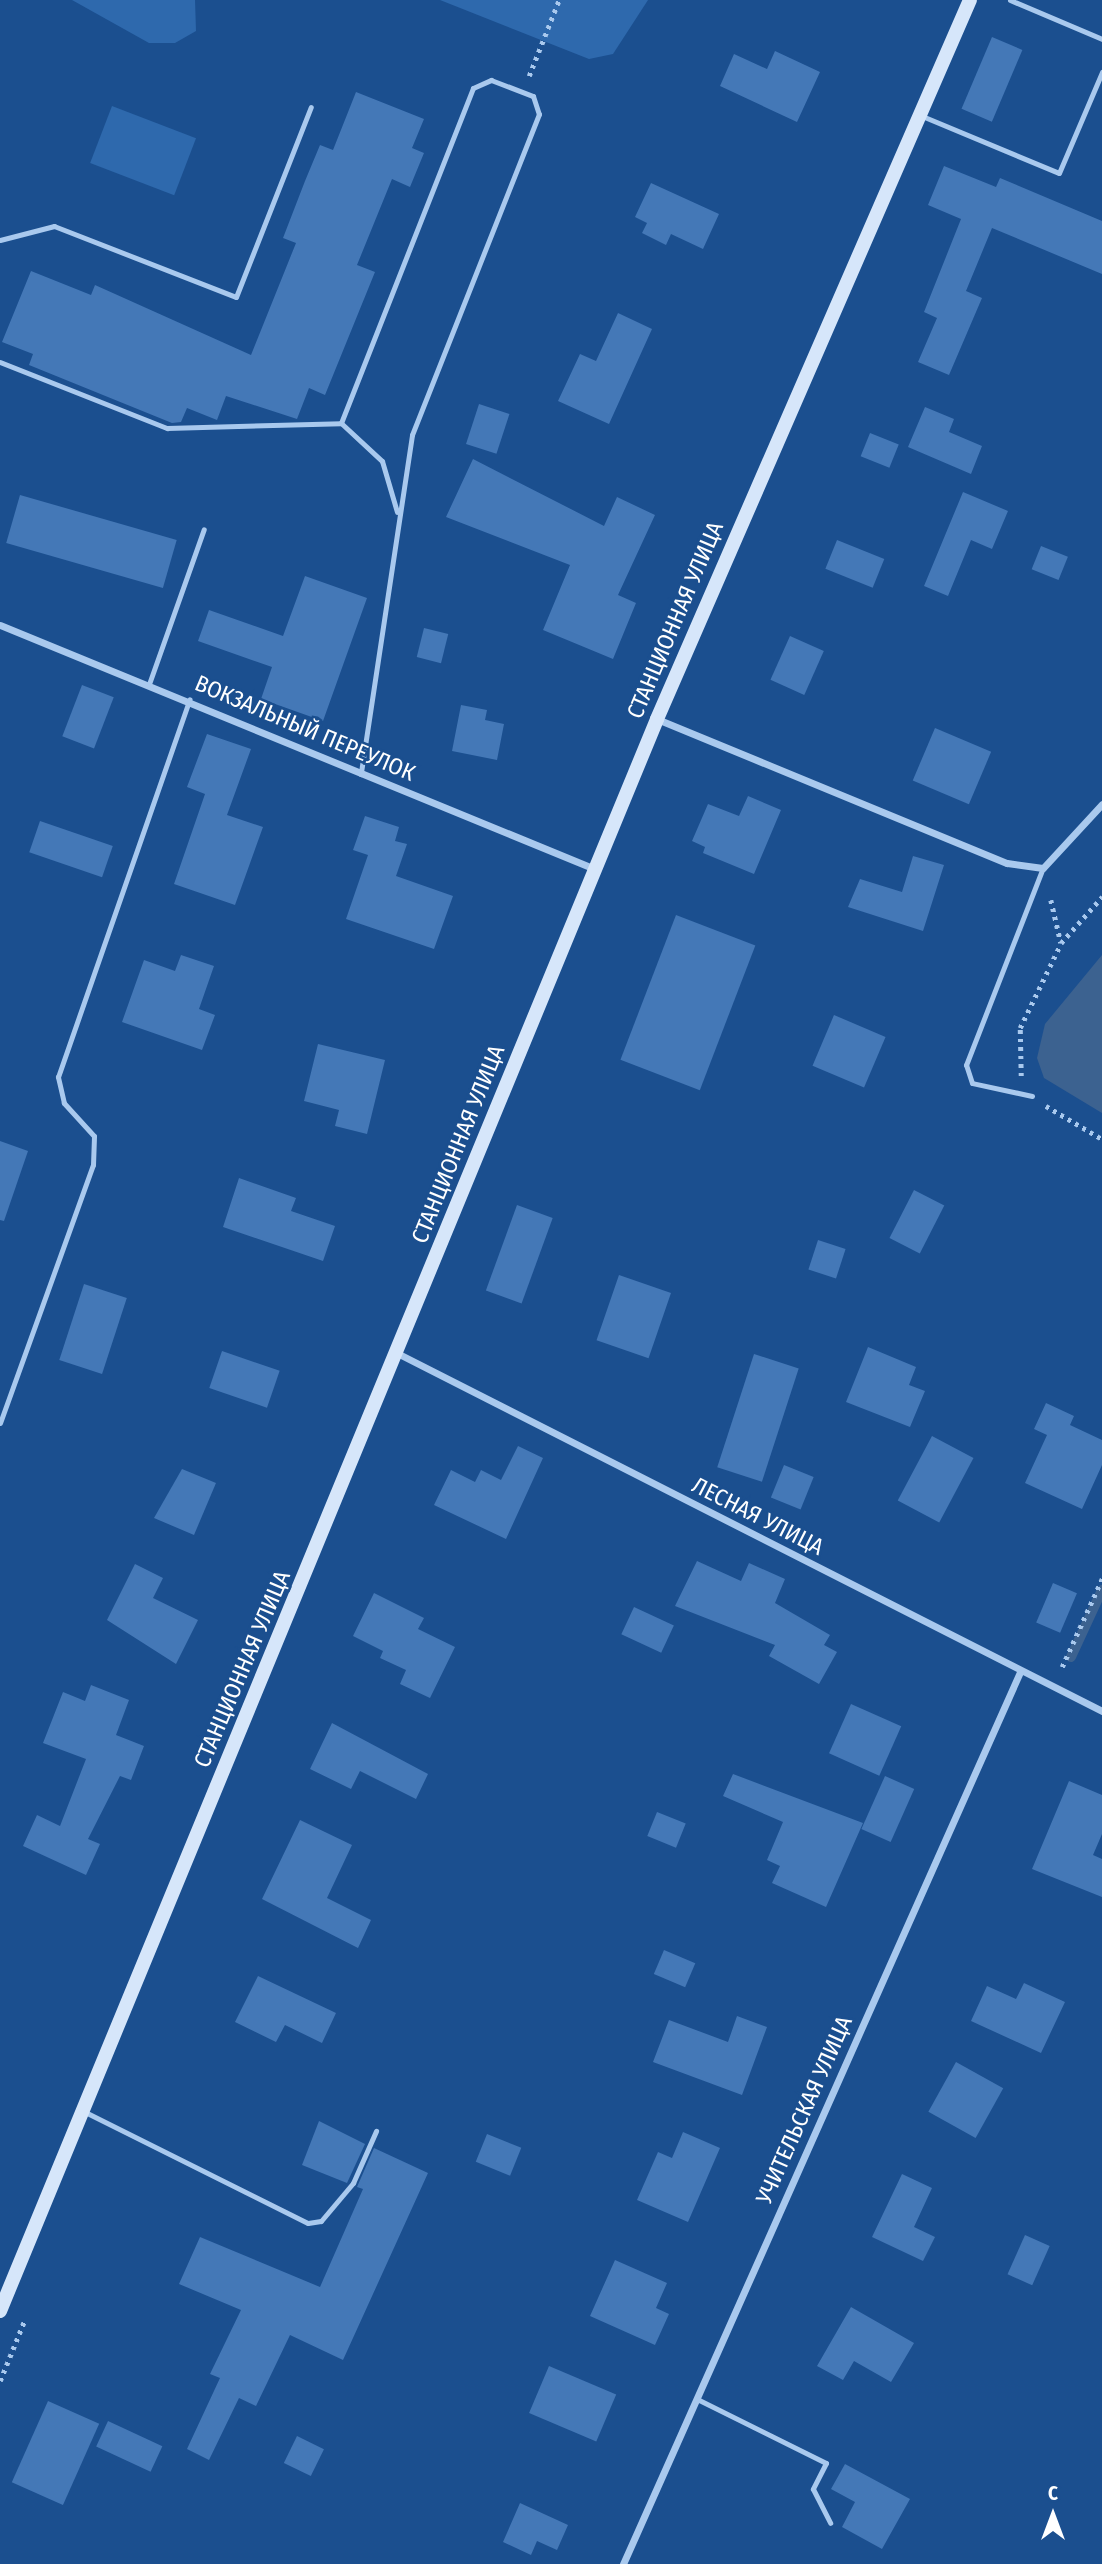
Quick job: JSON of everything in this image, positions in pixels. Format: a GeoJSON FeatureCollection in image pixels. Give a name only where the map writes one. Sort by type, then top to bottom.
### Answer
{"type":"FeatureCollection","features":[{"type":"Feature","properties":{"kind":"main road","name":"СТАНЦИОННАЯ УЛИЦА"},"geometry":{"type":"LineString","coordinates":[[0,2311],[657,719],[970,0]]}},
{"type":"Feature","properties":{"kind":"street","name":"ВОКЗАЛЬНЫЙ ПЕРЕУЛОК"},"geometry":{"type":"LineString","coordinates":[[0,625],[190,699],[361,775],[595,869]]}},
{"type":"Feature","properties":{"kind":"street"},"geometry":{"type":"LineString","coordinates":[[657,719],[1007,863],[1043,867],[1102,804]]}},
{"type":"Feature","properties":{"kind":"street","name":"ЛЕСНАЯ УЛИЦА"},"geometry":{"type":"LineString","coordinates":[[397,1353],[1102,1712]]}},
{"type":"Feature","properties":{"kind":"street","name":"УЧИТЕЛЬСКАЯ УЛИЦА"},"geometry":{"type":"LineString","coordinates":[[623,2564],[1020,1672]]}},
{"type":"Feature","properties":{"kind":"lane"},"geometry":{"type":"LineString","coordinates":[[1010,0],[1102,39]]}},
{"type":"Feature","properties":{"kind":"lane"},"geometry":{"type":"LineString","coordinates":[[920,115],[1059,173],[1102,72]]}},
{"type":"Feature","properties":{"kind":"lane"},"geometry":{"type":"LineString","coordinates":[[341,423],[473,88],[491,80],[533,96],[539,114],[412,435],[397,513],[361,775]]}},
{"type":"Feature","properties":{"kind":"lane"},"geometry":{"type":"LineString","coordinates":[[0,240],[54,226],[236,297],[311,107]]}},
{"type":"Feature","properties":{"kind":"lane"},"geometry":{"type":"LineString","coordinates":[[0,362],[167,428],[341,423],[382,461],[397,513]]}},
{"type":"Feature","properties":{"kind":"lane"},"geometry":{"type":"LineString","coordinates":[[149,684],[204,529]]}},
{"type":"Feature","properties":{"kind":"lane"},"geometry":{"type":"LineString","coordinates":[[0,1423],[93,1165],[94,1136],[64,1102],[58,1077],[190,699]]}},
{"type":"Feature","properties":{"kind":"lane"},"geometry":{"type":"LineString","coordinates":[[1032,1096],[972,1083],[966,1065],[1043,867]]}},
{"type":"Feature","properties":{"kind":"lane"},"geometry":{"type":"LineString","coordinates":[[83,2111],[308,2223],[321,2221],[353,2183],[376,2131]]}},
{"type":"Feature","properties":{"kind":"lane"},"geometry":{"type":"LineString","coordinates":[[697,2399],[826,2463],[813,2489],[831,2523]]}},
{"type":"Feature","properties":{"kind":"path"},"geometry":{"type":"LineString","coordinates":[[523,93],[559,0]]}},
{"type":"Feature","properties":{"kind":"path"},"geometry":{"type":"LineString","coordinates":[[1102,897],[1061,943],[1020,1028],[1021,1079],[1032,1096],[1076,1128],[1102,1139]]}},
{"type":"Feature","properties":{"kind":"path"},"geometry":{"type":"LineString","coordinates":[[1053,1687],[1102,1579]]}},
{"type":"Feature","properties":{"kind":"shaded area"},"geometry":{"type":"Polygon","coordinates":[[[72,0],[195,0],[196,31],[175,43],[149,43],[72,0]]]}},
{"type":"Feature","properties":{"kind":"shaded area"},"geometry":{"type":"Polygon","coordinates":[[[440,0],[648,0],[613,54],[589,59],[440,0]]]}},
{"type":"Feature","properties":{"kind":"shaded area"},"geometry":{"type":"Polygon","coordinates":[[[112,106],[196,138],[174,195],[90,163],[112,106]]]}},
{"type":"Feature","properties":{"kind":"shaded area"},"geometry":{"type":"Polygon","coordinates":[[[1102,955],[1102,1113],[1044,1078],[1037,1058],[1045,1024],[1102,955]]]}},
{"type":"Feature","properties":{"kind":"building"},"geometry":{"type":"Polygon","coordinates":[[[992,37],[1022,50],[992,122],[962,109],[992,37]]]}},
{"type":"Feature","properties":{"kind":"building"},"geometry":{"type":"Polygon","coordinates":[[[775,51],[820,72],[797,122],[720,86],[734,54],[767,69],[775,51]]]}},
{"type":"Feature","properties":{"kind":"building"},"geometry":{"type":"Polygon","coordinates":[[[356,92],[424,119],[412,148],[424,153],[410,187],[392,179],[357,265],[375,272],[325,395],[309,388],[297,419],[226,396],[217,420],[187,408],[181,422],[172,423],[29,365],[33,354],[2,342],[31,271],[91,295],[95,285],[251,355],[296,243],[283,238],[305,181],[320,145],[333,150],[356,92]]]}},
{"type":"Feature","properties":{"kind":"building"},"geometry":{"type":"Polygon","coordinates":[[[944,166],[996,187],[1000,178],[1102,221],[1102,274],[992,228],[966,291],[982,298],[949,375],[918,362],[937,318],[924,312],[961,219],[928,205],[944,166]]]}},
{"type":"Feature","properties":{"kind":"building"},"geometry":{"type":"Polygon","coordinates":[[[651,183],[719,214],[703,249],[671,234],[666,245],[642,233],[647,223],[635,217],[651,183]]]}},
{"type":"Feature","properties":{"kind":"building"},"geometry":{"type":"Polygon","coordinates":[[[618,313],[652,329],[609,424],[558,401],[580,354],[596,361],[618,313]]]}},
{"type":"Feature","properties":{"kind":"building"},"geometry":{"type":"Polygon","coordinates":[[[479,404],[509,414],[496,454],[466,444],[479,404]]]}},
{"type":"Feature","properties":{"kind":"building"},"geometry":{"type":"Polygon","coordinates":[[[925,407],[954,419],[949,432],[982,446],[971,474],[908,447],[925,407]]]}},
{"type":"Feature","properties":{"kind":"building"},"geometry":{"type":"Polygon","coordinates":[[[870,433],[899,445],[889,468],[861,456],[870,433]]]}},
{"type":"Feature","properties":{"kind":"building"},"geometry":{"type":"Polygon","coordinates":[[[473,459],[604,526],[617,497],[655,515],[618,595],[636,603],[613,659],[543,630],[570,565],[446,517],[473,459]]]}},
{"type":"Feature","properties":{"kind":"building"},"geometry":{"type":"Polygon","coordinates":[[[963,492],[1008,511],[992,549],[971,540],[948,596],[924,586],[963,492]]]}},
{"type":"Feature","properties":{"kind":"building"},"geometry":{"type":"Polygon","coordinates":[[[20,495],[177,540],[163,588],[6,543],[20,495]]]}},
{"type":"Feature","properties":{"kind":"building"},"geometry":{"type":"Polygon","coordinates":[[[837,540],[884,559],[873,588],[825,569],[837,540]]]}},
{"type":"Feature","properties":{"kind":"building"},"geometry":{"type":"Polygon","coordinates":[[[1041,546],[1068,557],[1059,580],[1032,569],[1041,546]]]}},
{"type":"Feature","properties":{"kind":"building"},"geometry":{"type":"Polygon","coordinates":[[[305,576],[367,598],[323,721],[261,699],[272,667],[198,641],[209,610],[283,636],[305,576]]]}},
{"type":"Feature","properties":{"kind":"building"},"geometry":{"type":"Polygon","coordinates":[[[424,628],[448,634],[441,663],[417,657],[424,628]]]}},
{"type":"Feature","properties":{"kind":"building"},"geometry":{"type":"Polygon","coordinates":[[[790,636],[824,651],[804,695],[770,680],[790,636]]]}},
{"type":"Feature","properties":{"kind":"building"},"geometry":{"type":"Polygon","coordinates":[[[82,685],[114,697],[94,749],[62,736],[82,685]]]}},
{"type":"Feature","properties":{"kind":"building"},"geometry":{"type":"Polygon","coordinates":[[[461,705],[487,710],[485,720],[504,724],[497,760],[452,751],[461,705]]]}},
{"type":"Feature","properties":{"kind":"building"},"geometry":{"type":"Polygon","coordinates":[[[935,728],[991,752],[969,804],[913,780],[935,728]]]}},
{"type":"Feature","properties":{"kind":"building"},"geometry":{"type":"Polygon","coordinates":[[[207,734],[251,749],[227,815],[263,827],[235,905],[174,884],[205,794],[187,787],[207,734]]]}},
{"type":"Feature","properties":{"kind":"building"},"geometry":{"type":"Polygon","coordinates":[[[748,796],[781,810],[754,874],[703,853],[705,847],[692,841],[708,804],[739,816],[748,796]]]}},
{"type":"Feature","properties":{"kind":"building"},"geometry":{"type":"Polygon","coordinates":[[[365,816],[399,827],[395,841],[407,844],[396,876],[453,896],[434,949],[346,919],[368,855],[353,850],[365,816]]]}},
{"type":"Feature","properties":{"kind":"building"},"geometry":{"type":"Polygon","coordinates":[[[40,821],[113,846],[102,877],[29,852],[40,821]]]}},
{"type":"Feature","properties":{"kind":"building"},"geometry":{"type":"Polygon","coordinates":[[[913,856],[944,865],[923,931],[848,907],[860,879],[902,892],[913,856]]]}},
{"type":"Feature","properties":{"kind":"building"},"geometry":{"type":"Polygon","coordinates":[[[676,915],[755,945],[700,1090],[620,1060],[676,915]]]}},
{"type":"Feature","properties":{"kind":"building"},"geometry":{"type":"Polygon","coordinates":[[[181,955],[214,966],[199,1009],[215,1015],[202,1050],[122,1022],[144,960],[175,971],[181,955]]]}},
{"type":"Feature","properties":{"kind":"building"},"geometry":{"type":"Polygon","coordinates":[[[834,1015],[886,1037],[864,1088],[813,1066],[834,1015]]]}},
{"type":"Feature","properties":{"kind":"building"},"geometry":{"type":"Polygon","coordinates":[[[318,1044],[385,1060],[367,1134],[335,1126],[339,1110],[304,1101],[318,1044]]]}},
{"type":"Feature","properties":{"kind":"building"},"geometry":{"type":"Polygon","coordinates":[[[0,1141],[28,1151],[4,1221],[0,1220],[0,1141]]]}},
{"type":"Feature","properties":{"kind":"building"},"geometry":{"type":"Polygon","coordinates":[[[239,1178],[296,1198],[291,1211],[335,1226],[323,1261],[223,1227],[239,1178]]]}},
{"type":"Feature","properties":{"kind":"building"},"geometry":{"type":"Polygon","coordinates":[[[914,1190],[944,1205],[920,1254],[889,1238],[914,1190]]]}},
{"type":"Feature","properties":{"kind":"building"},"geometry":{"type":"Polygon","coordinates":[[[517,1205],[553,1218],[522,1304],[486,1291],[517,1205]]]}},
{"type":"Feature","properties":{"kind":"building"},"geometry":{"type":"Polygon","coordinates":[[[818,1240],[846,1249],[836,1278],[808,1269],[818,1240]]]}},
{"type":"Feature","properties":{"kind":"building"},"geometry":{"type":"Polygon","coordinates":[[[619,1275],[671,1293],[649,1358],[597,1340],[619,1275]]]}},
{"type":"Feature","properties":{"kind":"building"},"geometry":{"type":"Polygon","coordinates":[[[84,1284],[127,1298],[102,1374],[59,1360],[84,1284]]]}},
{"type":"Feature","properties":{"kind":"building"},"geometry":{"type":"Polygon","coordinates":[[[868,1347],[916,1367],[909,1385],[925,1391],[910,1427],[846,1402],[868,1347]]]}},
{"type":"Feature","properties":{"kind":"building"},"geometry":{"type":"Polygon","coordinates":[[[222,1351],[280,1371],[267,1408],[209,1388],[222,1351]]]}},
{"type":"Feature","properties":{"kind":"building"},"geometry":{"type":"Polygon","coordinates":[[[754,1354],[799,1369],[762,1482],[717,1467],[754,1354]]]}},
{"type":"Feature","properties":{"kind":"building"},"geometry":{"type":"Polygon","coordinates":[[[1046,1403],[1074,1416],[1070,1425],[1102,1440],[1102,1465],[1082,1509],[1025,1483],[1047,1435],[1034,1429],[1046,1403]]]}},
{"type":"Feature","properties":{"kind":"building"},"geometry":{"type":"Polygon","coordinates":[[[932,1436],[973,1458],[939,1523],[898,1500],[932,1436]]]}},
{"type":"Feature","properties":{"kind":"building"},"geometry":{"type":"Polygon","coordinates":[[[518,1446],[543,1458],[506,1539],[434,1505],[451,1470],[475,1482],[481,1470],[501,1480],[518,1446]]]}},
{"type":"Feature","properties":{"kind":"building"},"geometry":{"type":"Polygon","coordinates":[[[784,1465],[814,1477],[801,1509],[771,1497],[784,1465]]]}},
{"type":"Feature","properties":{"kind":"building"},"geometry":{"type":"Polygon","coordinates":[[[182,1469],[216,1483],[194,1535],[154,1518],[182,1469]]]}},
{"type":"Feature","properties":{"kind":"building"},"geometry":{"type":"Polygon","coordinates":[[[697,1561],[741,1581],[749,1563],[785,1579],[775,1603],[830,1635],[824,1645],[837,1652],[819,1684],[769,1656],[775,1645],[675,1606],[697,1561]]]}},
{"type":"Feature","properties":{"kind":"building"},"geometry":{"type":"Polygon","coordinates":[[[135,1564],[163,1578],[153,1598],[198,1620],[176,1664],[107,1620],[135,1564]]]}},
{"type":"Feature","properties":{"kind":"building"},"geometry":{"type":"Polygon","coordinates":[[[1053,1583],[1077,1593],[1060,1633],[1036,1623],[1053,1583]]]}},
{"type":"Feature","properties":{"kind":"building"},"geometry":{"type":"Polygon","coordinates":[[[374,1593],[424,1618],[418,1629],[455,1647],[430,1698],[400,1684],[406,1670],[380,1658],[383,1651],[353,1636],[374,1593]]]}},
{"type":"Feature","properties":{"kind":"building"},"geometry":{"type":"Polygon","coordinates":[[[634,1607],[674,1626],[661,1653],[621,1634],[634,1607]]]}},
{"type":"Feature","properties":{"kind":"building"},"geometry":{"type":"Polygon","coordinates":[[[91,1685],[129,1700],[116,1735],[144,1746],[131,1780],[120,1776],[88,1839],[100,1844],[86,1875],[23,1846],[37,1815],[60,1826],[86,1759],[43,1743],[63,1692],[85,1701],[91,1685]]]}},
{"type":"Feature","properties":{"kind":"building"},"geometry":{"type":"Polygon","coordinates":[[[851,1704],[901,1726],[879,1776],[829,1753],[851,1704]]]}},
{"type":"Feature","properties":{"kind":"building"},"geometry":{"type":"Polygon","coordinates":[[[332,1723],[428,1774],[416,1799],[360,1771],[351,1789],[310,1769],[332,1723]]]}},
{"type":"Feature","properties":{"kind":"building"},"geometry":{"type":"Polygon","coordinates":[[[733,1774],[863,1823],[826,1907],[772,1883],[780,1866],[767,1860],[783,1822],[723,1796],[733,1774]]]}},
{"type":"Feature","properties":{"kind":"building"},"geometry":{"type":"Polygon","coordinates":[[[885,1776],[914,1789],[891,1842],[861,1829],[885,1776]]]}},
{"type":"Feature","properties":{"kind":"building"},"geometry":{"type":"Polygon","coordinates":[[[1069,1781],[1102,1795],[1102,1834],[1093,1855],[1102,1859],[1102,1897],[1032,1869],[1069,1781]]]}},
{"type":"Feature","properties":{"kind":"building"},"geometry":{"type":"Polygon","coordinates":[[[657,1812],[686,1824],[676,1848],[647,1836],[657,1812]]]}},
{"type":"Feature","properties":{"kind":"building"},"geometry":{"type":"Polygon","coordinates":[[[300,1820],[352,1845],[327,1898],[371,1920],[358,1948],[262,1899],[300,1820]]]}},
{"type":"Feature","properties":{"kind":"building"},"geometry":{"type":"Polygon","coordinates":[[[664,1950],[695,1963],[685,1987],[654,1974],[664,1950]]]}},
{"type":"Feature","properties":{"kind":"building"},"geometry":{"type":"Polygon","coordinates":[[[258,1976],[336,2013],[322,2043],[285,2025],[276,2042],[235,2022],[258,1976]]]}},
{"type":"Feature","properties":{"kind":"building"},"geometry":{"type":"Polygon","coordinates":[[[1024,1983],[1065,2002],[1041,2053],[971,2021],[987,1986],[1016,1999],[1024,1983]]]}},
{"type":"Feature","properties":{"kind":"building"},"geometry":{"type":"Polygon","coordinates":[[[737,2016],[767,2027],[742,2095],[653,2062],[669,2020],[728,2042],[737,2016]]]}},
{"type":"Feature","properties":{"kind":"building"},"geometry":{"type":"Polygon","coordinates":[[[956,2062],[1003,2088],[976,2138],[928,2112],[956,2062]]]}},
{"type":"Feature","properties":{"kind":"building"},"geometry":{"type":"Polygon","coordinates":[[[319,2121],[365,2144],[347,2183],[302,2165],[319,2121]]]}},
{"type":"Feature","properties":{"kind":"building"},"geometry":{"type":"Polygon","coordinates":[[[683,2132],[720,2148],[688,2222],[637,2200],[658,2152],[672,2158],[683,2132]]]}},
{"type":"Feature","properties":{"kind":"building"},"geometry":{"type":"Polygon","coordinates":[[[487,2134],[521,2148],[510,2176],[476,2162],[487,2134]]]}},
{"type":"Feature","properties":{"kind":"building"},"geometry":{"type":"Polygon","coordinates":[[[374,2148],[428,2173],[343,2360],[290,2335],[256,2406],[239,2398],[209,2460],[187,2449],[220,2378],[210,2374],[241,2310],[179,2284],[200,2237],[320,2287],[363,2189],[357,2187],[374,2148]]]}},
{"type":"Feature","properties":{"kind":"building"},"geometry":{"type":"Polygon","coordinates":[[[902,2174],[932,2188],[914,2227],[935,2237],[923,2261],[872,2237],[902,2174]]]}},
{"type":"Feature","properties":{"kind":"building"},"geometry":{"type":"Polygon","coordinates":[[[1025,2235],[1050,2246],[1032,2285],[1008,2274],[1025,2235]]]}},
{"type":"Feature","properties":{"kind":"building"},"geometry":{"type":"Polygon","coordinates":[[[615,2260],[667,2283],[656,2308],[669,2314],[655,2345],[590,2316],[615,2260]]]}},
{"type":"Feature","properties":{"kind":"building"},"geometry":{"type":"Polygon","coordinates":[[[851,2307],[914,2343],[891,2382],[854,2361],[843,2380],[817,2366],[851,2307]]]}},
{"type":"Feature","properties":{"kind":"building"},"geometry":{"type":"Polygon","coordinates":[[[549,2366],[616,2395],[596,2441],[529,2413],[549,2366]]]}},
{"type":"Feature","properties":{"kind":"building"},"geometry":{"type":"Polygon","coordinates":[[[48,2401],[99,2424],[63,2505],[12,2482],[48,2401]]]}},
{"type":"Feature","properties":{"kind":"building"},"geometry":{"type":"Polygon","coordinates":[[[108,2421],[162,2446],[151,2472],[96,2446],[108,2421]]]}},
{"type":"Feature","properties":{"kind":"building"},"geometry":{"type":"Polygon","coordinates":[[[297,2436],[324,2449],[311,2476],[284,2463],[297,2436]]]}},
{"type":"Feature","properties":{"kind":"building"},"geometry":{"type":"Polygon","coordinates":[[[845,2464],[910,2499],[882,2549],[842,2527],[855,2502],[831,2489],[845,2464]]]}},
{"type":"Feature","properties":{"kind":"building"},"geometry":{"type":"Polygon","coordinates":[[[520,2503],[568,2525],[557,2550],[537,2541],[531,2555],[503,2542],[520,2503]]]}},
{"type":"Feature","properties":{"kind":"waterway"},"geometry":{"type":"LineString","coordinates":[[1071,1657],[1102,1590]]}}]}
